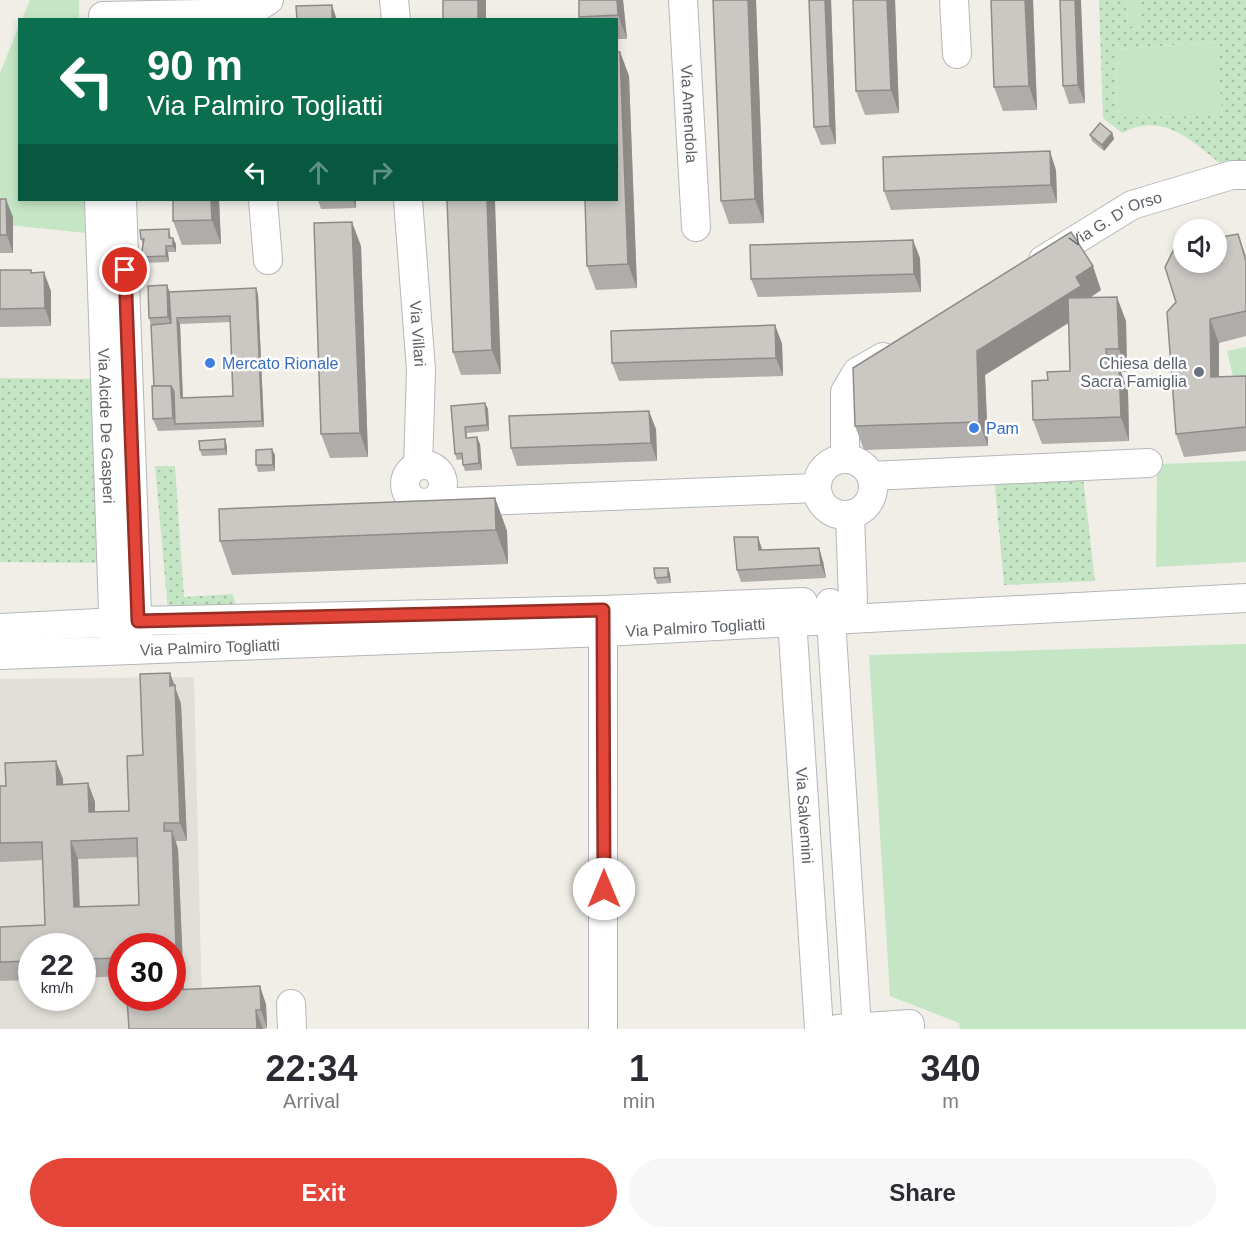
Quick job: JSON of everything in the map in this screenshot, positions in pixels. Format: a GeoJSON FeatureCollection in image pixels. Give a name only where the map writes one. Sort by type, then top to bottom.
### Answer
{"type":"FeatureCollection","features":[{"type":"Feature","properties":{"kind":"street"},"geometry":{"type":"LineString","coordinates":[[394,0],[396,18]]}},
{"type":"Feature","properties":{"kind":"street","name":"Via Amendola"},"geometry":{"type":"LineString","coordinates":[[683,0],[696,227]]}},
{"type":"Feature","properties":{"kind":"street"},"geometry":{"type":"LineString","coordinates":[[954,0],[957,54]]}},
{"type":"Feature","properties":{"kind":"street"},"geometry":{"type":"LineString","coordinates":[[103,14],[256,11]]}},
{"type":"Feature","properties":{"kind":"street","name":"Via G. D' Orso"},"geometry":{"type":"LineString","coordinates":[[1020,275],[1132,205],[1232,175],[1246,175]]}},
{"type":"Feature","properties":{"kind":"street","name":"Via Alcide De Gasperi"},"geometry":{"type":"LineString","coordinates":[[99,201],[126,622]]}},
{"type":"Feature","properties":{"kind":"street","name":"Via Alcide De Gasperi"},"geometry":{"type":"LineString","coordinates":[[122,201],[126,652]]}},
{"type":"Feature","properties":{"kind":"street"},"geometry":{"type":"LineString","coordinates":[[263,201],[268,260]]}},
{"type":"Feature","properties":{"kind":"street","name":"Via Villari"},"geometry":{"type":"LineString","coordinates":[[408,201],[421,370],[418,466],[407,475],[406,490],[411,499],[427,503],[817,488]]}},
{"type":"Feature","properties":{"kind":"street"},"geometry":{"type":"LineString","coordinates":[[845,459],[845,392],[857,372],[908,342]]}},
{"type":"Feature","properties":{"kind":"street"},"geometry":{"type":"LineString","coordinates":[[845,459],[855,461],[866,468],[871,476],[874,485],[868,504],[859,512],[850,515],[830,511],[819,498],[817,488],[819,478],[826,467],[845,459]]}},
{"type":"Feature","properties":{"kind":"street"},"geometry":{"type":"LineString","coordinates":[[871,476],[1148,463]]}},
{"type":"Feature","properties":{"kind":"street"},"geometry":{"type":"LineString","coordinates":[[850,515],[838,607],[862,1028],[910,1024],[910,1029]]}},
{"type":"Feature","properties":{"kind":"street","name":"Via Palmiro Togliatti"},"geometry":{"type":"LineString","coordinates":[[0,655],[126,652],[603,621],[792,612],[1246,580]]}},
{"type":"Feature","properties":{"kind":"street","name":"Via Palmiro Togliatti"},"geometry":{"type":"LineString","coordinates":[[838,607],[1246,598]]}},
{"type":"Feature","properties":{"kind":"street","name":"Via Salvemini"},"geometry":{"type":"LineString","coordinates":[[792,612],[819,1029]]}},
{"type":"Feature","properties":{"kind":"street"},"geometry":{"type":"LineString","coordinates":[[603,621],[603,1029]]}},
{"type":"Feature","properties":{"kind":"street","name":"Via Palmiro Togliatti"},"geometry":{"type":"LineString","coordinates":[[0,628],[126,622],[603,621]]}},
{"type":"Feature","properties":{"kind":"shaded area"},"geometry":{"type":"Polygon","coordinates":[[[194,677],[202,1007],[134,1029],[0,1029],[0,679],[194,677]]]}},
{"type":"Feature","properties":{"kind":"green space"},"geometry":{"type":"Polygon","coordinates":[[[30,0],[79,0],[79,18],[22,18],[30,0]]]}},
{"type":"Feature","properties":{"kind":"green space"},"geometry":{"type":"Polygon","coordinates":[[[1099,0],[1126,0],[1127,27],[1139,26],[1139,0],[1246,0],[1246,161],[1221,164],[1175,131],[1150,125],[1122,133],[1103,118],[1099,0]],[[1217,42],[1117,49],[1116,117],[1222,116],[1217,42]]]}},
{"type":"Feature","properties":{"kind":"green space"},"geometry":{"type":"Polygon","coordinates":[[[1126,0],[1139,0],[1139,27],[1127,27],[1126,0]]]}},
{"type":"Feature","properties":{"kind":"green space"},"geometry":{"type":"Polygon","coordinates":[[[18,28],[18,201],[84,201],[85,233],[0,224],[0,73],[18,28]]]}},
{"type":"Feature","properties":{"kind":"green space"},"geometry":{"type":"Polygon","coordinates":[[[1218,42],[1222,116],[1116,117],[1117,49],[1218,42]]]}},
{"type":"Feature","properties":{"kind":"green space"},"geometry":{"type":"Polygon","coordinates":[[[1246,347],[1246,387],[1236,389],[1227,351],[1246,347]]]}},
{"type":"Feature","properties":{"kind":"green space"},"geometry":{"type":"Polygon","coordinates":[[[0,378],[92,379],[98,563],[0,562],[0,378]]]}},
{"type":"Feature","properties":{"kind":"green space"},"geometry":{"type":"Polygon","coordinates":[[[1246,461],[1246,562],[1156,567],[1157,464],[1246,461]]]}},
{"type":"Feature","properties":{"kind":"green space"},"geometry":{"type":"Polygon","coordinates":[[[155,466],[175,466],[184,597],[233,594],[236,610],[168,611],[155,466]]]}},
{"type":"Feature","properties":{"kind":"green space"},"geometry":{"type":"Polygon","coordinates":[[[1082,469],[1095,581],[1004,585],[994,475],[1082,469]]]}},
{"type":"Feature","properties":{"kind":"green space"},"geometry":{"type":"Polygon","coordinates":[[[1246,644],[1246,1029],[960,1029],[959,1023],[890,996],[869,655],[1246,644]]]}},
{"type":"Feature","properties":{"kind":"building"},"geometry":{"type":"Polygon","coordinates":[[[443,0],[478,0],[478,18],[443,18],[443,0]]]}},
{"type":"Feature","properties":{"kind":"building"},"geometry":{"type":"Polygon","coordinates":[[[579,0],[617,0],[618,15],[579,17],[579,0]]]}},
{"type":"Feature","properties":{"kind":"building"},"geometry":{"type":"Polygon","coordinates":[[[713,0],[748,0],[755,199],[721,201],[713,0]]]}},
{"type":"Feature","properties":{"kind":"building"},"geometry":{"type":"Polygon","coordinates":[[[809,0],[825,0],[830,126],[814,127],[809,0]]]}},
{"type":"Feature","properties":{"kind":"building"},"geometry":{"type":"Polygon","coordinates":[[[853,0],[887,0],[891,90],[856,91],[853,0]]]}},
{"type":"Feature","properties":{"kind":"building"},"geometry":{"type":"Polygon","coordinates":[[[991,0],[1025,0],[1029,86],[994,87],[991,0]]]}},
{"type":"Feature","properties":{"kind":"building"},"geometry":{"type":"Polygon","coordinates":[[[1060,0],[1075,0],[1078,85],[1063,86],[1060,0]]]}},
{"type":"Feature","properties":{"kind":"building"},"geometry":{"type":"Polygon","coordinates":[[[332,5],[332,18],[297,18],[296,6],[332,5]]]}},
{"type":"Feature","properties":{"kind":"building"},"geometry":{"type":"Polygon","coordinates":[[[618,52],[620,52],[628,264],[587,266],[585,201],[618,201],[618,52]]]}},
{"type":"Feature","properties":{"kind":"building"},"geometry":{"type":"Polygon","coordinates":[[[1100,123],[1112,133],[1102,145],[1090,135],[1100,123]]]}},
{"type":"Feature","properties":{"kind":"building"},"geometry":{"type":"Polygon","coordinates":[[[1050,151],[1051,185],[884,191],[883,157],[1050,151]]]}},
{"type":"Feature","properties":{"kind":"building"},"geometry":{"type":"Polygon","coordinates":[[[0,199],[6,199],[7,235],[0,235],[0,199]]]}},
{"type":"Feature","properties":{"kind":"building"},"geometry":{"type":"Polygon","coordinates":[[[173,201],[211,201],[212,220],[173,221],[173,201]]]}},
{"type":"Feature","properties":{"kind":"building"},"geometry":{"type":"Polygon","coordinates":[[[447,201],[487,201],[492,350],[453,352],[447,201]]]}},
{"type":"Feature","properties":{"kind":"building"},"geometry":{"type":"Polygon","coordinates":[[[352,222],[360,433],[321,434],[314,223],[352,222]]]}},
{"type":"Feature","properties":{"kind":"building"},"geometry":{"type":"Polygon","coordinates":[[[169,229],[169,238],[173,238],[173,246],[166,246],[166,256],[141,257],[144,239],[141,239],[140,230],[169,229]]]}},
{"type":"Feature","properties":{"kind":"building"},"geometry":{"type":"Polygon","coordinates":[[[1071,232],[1093,266],[1076,277],[1081,286],[977,351],[979,422],[855,426],[853,368],[1071,232]]]}},
{"type":"Feature","properties":{"kind":"building","name":"Chiesa della Sacra Famiglia"},"geometry":{"type":"Polygon","coordinates":[[[1238,234],[1246,261],[1246,311],[1210,319],[1211,377],[1246,376],[1246,427],[1176,434],[1167,312],[1176,302],[1165,267],[1173,251],[1173,273],[1227,273],[1227,236],[1238,234]]]}},
{"type":"Feature","properties":{"kind":"building"},"geometry":{"type":"Polygon","coordinates":[[[913,240],[914,274],[751,279],[750,245],[913,240]]]}},
{"type":"Feature","properties":{"kind":"building"},"geometry":{"type":"Polygon","coordinates":[[[0,270],[44,272],[45,308],[0,309],[0,270]]]}},
{"type":"Feature","properties":{"kind":"building"},"geometry":{"type":"Polygon","coordinates":[[[167,285],[168,317],[149,318],[148,286],[167,285]]]}},
{"type":"Feature","properties":{"kind":"building"},"geometry":{"type":"Polygon","coordinates":[[[256,288],[262,421],[175,424],[174,392],[171,386],[154,386],[151,325],[171,323],[169,292],[256,288]],[[230,316],[177,318],[181,398],[233,396],[230,316]]]}},
{"type":"Feature","properties":{"kind":"building"},"geometry":{"type":"Polygon","coordinates":[[[1117,297],[1119,349],[1106,349],[1107,368],[1119,367],[1121,417],[1033,420],[1032,381],[1048,380],[1047,372],[1070,371],[1068,298],[1117,297]]]}},
{"type":"Feature","properties":{"kind":"building"},"geometry":{"type":"Polygon","coordinates":[[[775,325],[776,358],[612,363],[611,331],[775,325]]]}},
{"type":"Feature","properties":{"kind":"building"},"geometry":{"type":"Polygon","coordinates":[[[152,386],[171,386],[173,418],[153,419],[152,386]]]}},
{"type":"Feature","properties":{"kind":"building"},"geometry":{"type":"Polygon","coordinates":[[[485,403],[487,425],[465,427],[466,438],[477,437],[479,463],[463,465],[462,453],[455,454],[451,406],[485,403]]]}},
{"type":"Feature","properties":{"kind":"building"},"geometry":{"type":"Polygon","coordinates":[[[649,411],[651,443],[511,448],[509,416],[649,411]]]}},
{"type":"Feature","properties":{"kind":"building"},"geometry":{"type":"Polygon","coordinates":[[[225,439],[225,449],[200,450],[199,441],[225,439]]]}},
{"type":"Feature","properties":{"kind":"building"},"geometry":{"type":"Polygon","coordinates":[[[272,449],[273,465],[256,465],[256,450],[272,449]]]}},
{"type":"Feature","properties":{"kind":"building"},"geometry":{"type":"Polygon","coordinates":[[[495,498],[496,530],[220,541],[219,509],[495,498]]]}},
{"type":"Feature","properties":{"kind":"building"},"geometry":{"type":"Polygon","coordinates":[[[734,537],[758,537],[759,550],[819,548],[821,565],[737,570],[734,537]]]}},
{"type":"Feature","properties":{"kind":"building"},"geometry":{"type":"Polygon","coordinates":[[[654,568],[668,568],[668,577],[655,578],[654,568]]]}},
{"type":"Feature","properties":{"kind":"building"},"geometry":{"type":"Polygon","coordinates":[[[170,673],[170,686],[175,685],[180,823],[164,823],[164,831],[172,831],[176,933],[108,933],[108,958],[96,959],[96,933],[18,933],[18,961],[0,962],[0,927],[45,925],[42,842],[0,843],[0,786],[6,786],[5,763],[56,761],[57,785],[88,783],[89,812],[129,811],[127,756],[143,755],[140,674],[170,673]],[[137,838],[71,841],[74,907],[139,905],[137,838]]]}},
{"type":"Feature","properties":{"kind":"building"},"geometry":{"type":"Polygon","coordinates":[[[260,986],[261,1010],[256,1010],[257,1029],[129,1029],[128,1011],[186,1011],[186,989],[260,986]]]}},
{"type":"Feature","properties":{"kind":"place","name":"Mercato Rionale"},"geometry":{"type":"Point","coordinates":[210,363]}},
{"type":"Feature","properties":{"kind":"place","name":"Chiesa della Sacra Famiglia"},"geometry":{"type":"Point","coordinates":[1199,372]}},
{"type":"Feature","properties":{"kind":"place","name":"Pam"},"geometry":{"type":"Point","coordinates":[974,428]}},
{"type":"Feature","properties":{"kind":"route"},"geometry":{"type":"LineString","coordinates":[[125,270],[138,621],[603,610],[604,889]]}}]}
